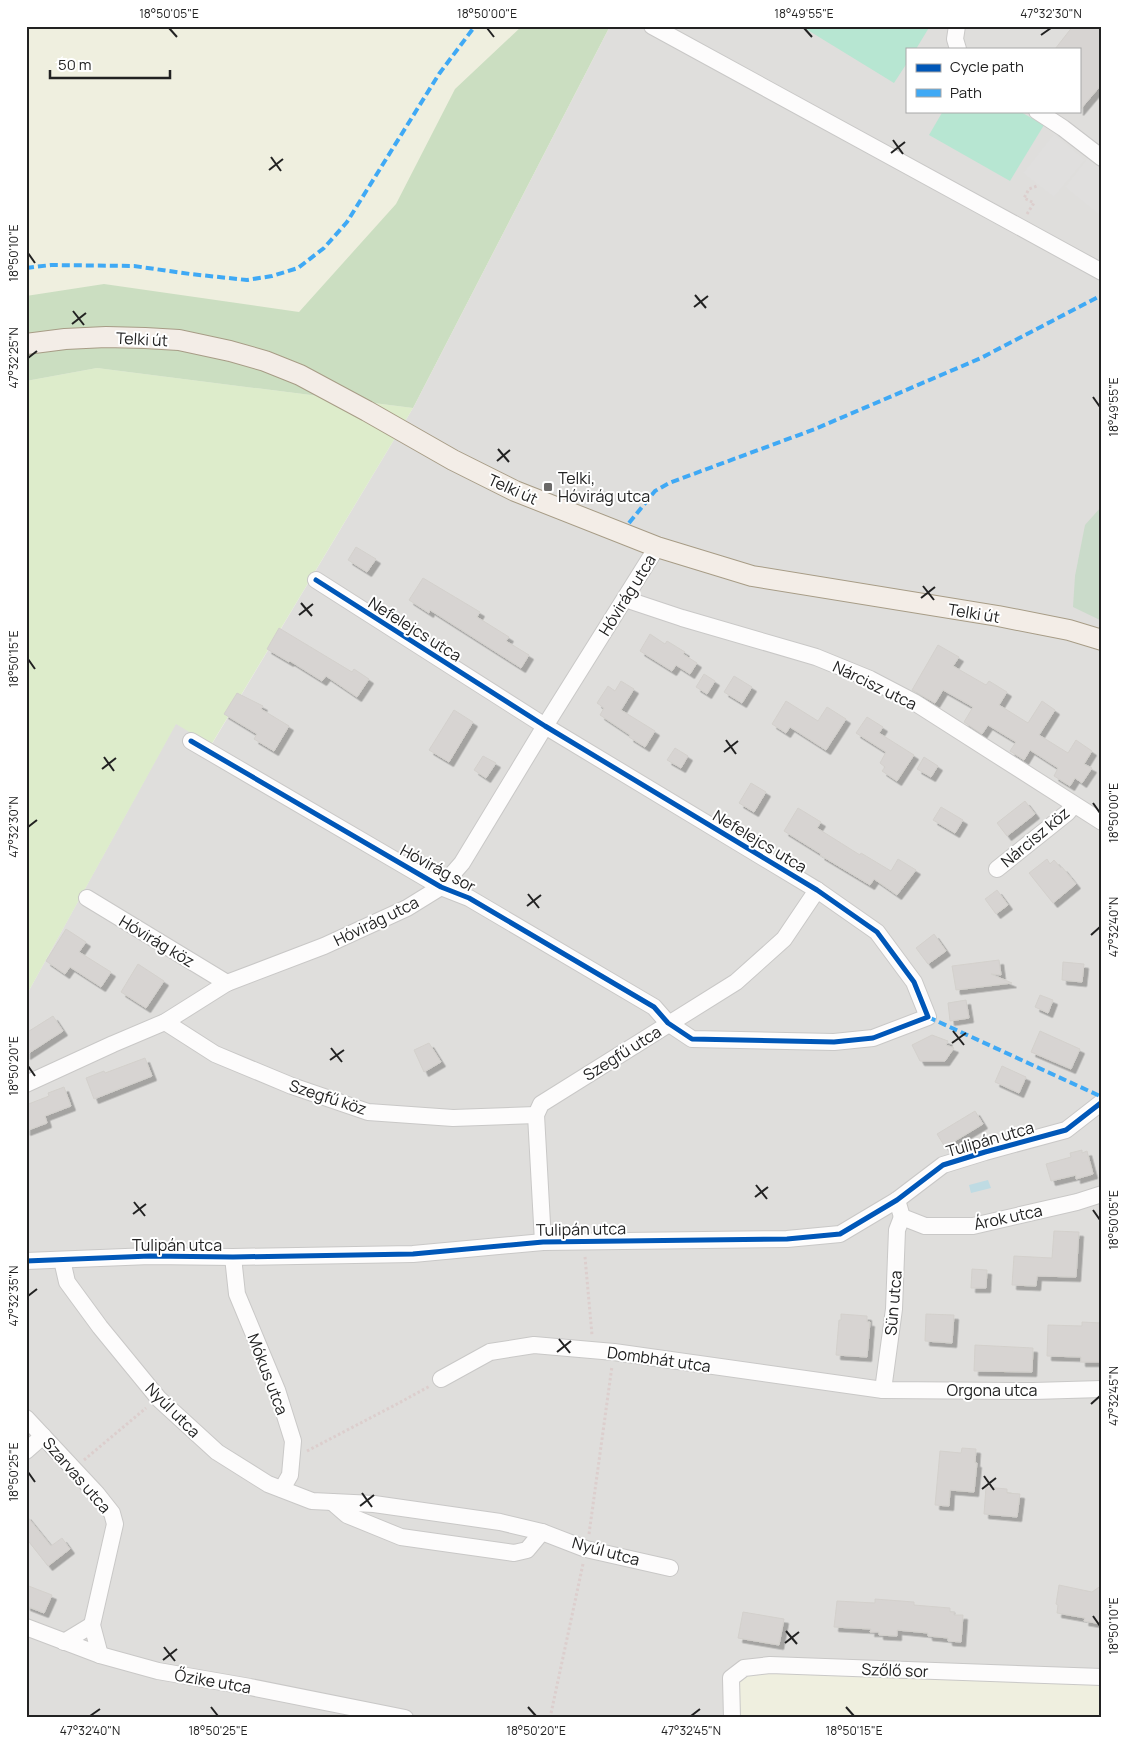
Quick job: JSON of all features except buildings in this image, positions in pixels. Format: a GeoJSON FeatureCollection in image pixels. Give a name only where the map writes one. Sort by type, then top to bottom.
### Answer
{"type":"FeatureCollection","features":[{"type":"Feature","properties":{"kind":"main road","name":"Telki út"},"geometry":{"type":"LineString","coordinates":[[26,344],[65,339],[106,337],[171,340],[230,350],[265,360],[317,384],[367,410],[453,460],[514,491],[657,547],[752,576],[998,616],[1069,630],[1102,640]]}},
{"type":"Feature","properties":{"kind":"street"},"geometry":{"type":"LineString","coordinates":[[652,26],[1102,272]]}},
{"type":"Feature","properties":{"kind":"street"},"geometry":{"type":"LineString","coordinates":[[957,26],[955,39],[958,48]]}},
{"type":"Feature","properties":{"kind":"street"},"geometry":{"type":"LineString","coordinates":[[1039,112],[1102,158]]}},
{"type":"Feature","properties":{"kind":"street","name":"Hóvirág utca"},"geometry":{"type":"LineString","coordinates":[[26,1084],[165,1022],[227,983],[324,946],[407,908],[441,887],[462,863],[657,547]]}},
{"type":"Feature","properties":{"kind":"street","name":"Nefelejcs utca"},"geometry":{"type":"LineString","coordinates":[[316,580],[545,726],[817,890],[877,932],[914,982],[928,1017],[873,1038],[834,1042],[692,1039],[668,1023]]}},
{"type":"Feature","properties":{"kind":"street","name":"Nárcisz utca"},"geometry":{"type":"LineString","coordinates":[[625,599],[682,618],[816,657],[870,679],[914,702],[1102,822]]}},
{"type":"Feature","properties":{"kind":"street","name":"Hóvirág sor"},"geometry":{"type":"LineString","coordinates":[[191,740],[441,887],[468,898],[654,1007],[668,1023]]}},
{"type":"Feature","properties":{"kind":"street","name":"Nárcisz köz"},"geometry":{"type":"LineString","coordinates":[[997,869],[1067,813],[1074,805]]}},
{"type":"Feature","properties":{"kind":"street","name":"Szegfű utca"},"geometry":{"type":"LineString","coordinates":[[536,1115],[541,1104],[736,982],[784,939],[817,890]]}},
{"type":"Feature","properties":{"kind":"street","name":"Hóvirág köz"},"geometry":{"type":"LineString","coordinates":[[87,898],[227,983]]}},
{"type":"Feature","properties":{"kind":"street","name":"Szegfű köz"},"geometry":{"type":"LineString","coordinates":[[165,1022],[215,1054],[292,1086],[368,1112],[453,1118],[536,1115]]}},
{"type":"Feature","properties":{"kind":"street","name":"Tulipán utca"},"geometry":{"type":"LineString","coordinates":[[26,1261],[150,1256],[233,1257],[413,1254],[543,1242],[787,1239],[840,1234],[897,1200],[943,1165],[1066,1130],[1102,1102]]}},
{"type":"Feature","properties":{"kind":"street"},"geometry":{"type":"LineString","coordinates":[[536,1115],[543,1242]]}},
{"type":"Feature","properties":{"kind":"street","name":"Árok utca"},"geometry":{"type":"LineString","coordinates":[[902,1216],[926,1226],[973,1226],[1077,1202],[1102,1194]]}},
{"type":"Feature","properties":{"kind":"street"},"geometry":{"type":"LineString","coordinates":[[897,1200],[902,1216]]}},
{"type":"Feature","properties":{"kind":"street","name":"Sün utca"},"geometry":{"type":"LineString","coordinates":[[883,1390],[894,1309],[897,1230],[902,1216]]}},
{"type":"Feature","properties":{"kind":"street","name":"Mókus utca"},"geometry":{"type":"LineString","coordinates":[[233,1257],[237,1294],[276,1390],[293,1441],[290,1475],[282,1490]]}},
{"type":"Feature","properties":{"kind":"street","name":"Nyúl utca"},"geometry":{"type":"LineString","coordinates":[[62,1260],[67,1282],[100,1327],[158,1399],[217,1452],[268,1484],[312,1501],[374,1504],[500,1522],[542,1532],[586,1548],[670,1568]]}},
{"type":"Feature","properties":{"kind":"street","name":"Dombhát utca"},"geometry":{"type":"LineString","coordinates":[[441,1379],[490,1352],[534,1345],[594,1350],[883,1390]]}},
{"type":"Feature","properties":{"kind":"street","name":"Orgona utca"},"geometry":{"type":"LineString","coordinates":[[883,1390],[1033,1391],[1102,1389]]}},
{"type":"Feature","properties":{"kind":"street","name":"Szarvas utca"},"geometry":{"type":"LineString","coordinates":[[26,1418],[97,1494],[112,1513],[114,1524],[92,1625],[100,1655]]}},
{"type":"Feature","properties":{"kind":"street"},"geometry":{"type":"LineString","coordinates":[[26,1451],[43,1436]]}},
{"type":"Feature","properties":{"kind":"street"},"geometry":{"type":"LineString","coordinates":[[332,1502],[347,1515],[401,1537],[514,1553],[527,1550],[542,1532]]}},
{"type":"Feature","properties":{"kind":"street"},"geometry":{"type":"LineString","coordinates":[[64,1642],[92,1625]]}},
{"type":"Feature","properties":{"kind":"street","name":"Őzike utca"},"geometry":{"type":"LineString","coordinates":[[26,1627],[100,1655],[158,1671],[405,1718]]}},
{"type":"Feature","properties":{"kind":"street","name":"Szőlő sor"},"geometry":{"type":"LineString","coordinates":[[732,1718],[731,1678],[744,1668],[770,1665],[1102,1677]]}},
{"type":"Feature","properties":{"kind":"path"},"geometry":{"type":"LineString","coordinates":[[1032,206],[1034,203],[1024,198],[1029,189],[1037,186]]}},
{"type":"Feature","properties":{"kind":"path"},"geometry":{"type":"LineString","coordinates":[[583,1241],[594,1350]]}},
{"type":"Feature","properties":{"kind":"path"},"geometry":{"type":"LineString","coordinates":[[290,1475],[301,1454],[441,1379]]}},
{"type":"Feature","properties":{"kind":"path"},"geometry":{"type":"LineString","coordinates":[[73,1468],[158,1399]]}},
{"type":"Feature","properties":{"kind":"shaded area"},"geometry":{"type":"Polygon","coordinates":[[[610,26],[1102,26],[1102,1677],[732,1718],[26,1718],[26,996],[176,723],[212,744],[413,408],[610,26]]]}},
{"type":"Feature","properties":{"kind":"shaded area"},"geometry":{"type":"Polygon","coordinates":[[[1054,134],[1085,160],[1054,197],[1023,173],[1054,134]]]}},
{"type":"Feature","properties":{"kind":"shaded area"},"geometry":{"type":"Polygon","coordinates":[[[1097,146],[1102,150],[1102,217],[1065,187],[1097,146]]]}},
{"type":"Feature","properties":{"kind":"green space"},"geometry":{"type":"Polygon","coordinates":[[[26,26],[610,26],[413,408],[97,368],[26,381],[26,26]]]}},
{"type":"Feature","properties":{"kind":"green space"},"geometry":{"type":"Polygon","coordinates":[[[522,26],[610,26],[413,408],[97,368],[26,381],[26,296],[104,284],[299,312],[396,204],[455,89],[522,26]]]}},
{"type":"Feature","properties":{"kind":"green space"},"geometry":{"type":"Polygon","coordinates":[[[801,26],[930,26],[917,48],[906,48],[906,65],[894,83],[801,26]]]}},
{"type":"Feature","properties":{"kind":"green space"},"geometry":{"type":"Polygon","coordinates":[[[942,112],[1021,112],[1044,125],[1010,181],[929,135],[942,112]]]}},
{"type":"Feature","properties":{"kind":"green space"},"geometry":{"type":"Polygon","coordinates":[[[97,368],[413,408],[211,745],[176,724],[26,996],[26,381],[97,368]]]}},
{"type":"Feature","properties":{"kind":"green space"},"geometry":{"type":"Polygon","coordinates":[[[1102,506],[1102,621],[1073,607],[1075,576],[1085,525],[1102,506]]]}},
{"type":"Feature","properties":{"kind":"green space"},"geometry":{"type":"Polygon","coordinates":[[[744,1668],[1102,1677],[1102,1718],[732,1718],[731,1678],[744,1668]]]}},
{"type":"Feature","properties":{"kind":"water"},"geometry":{"type":"Polygon","coordinates":[[[988,1180],[991,1188],[971,1193],[969,1185],[988,1180]]]}},
{"type":"Feature","properties":{"kind":"marked path"},"geometry":{"type":"LineString","coordinates":[[26,268],[51,265],[134,266],[247,280],[272,276],[298,268],[324,248],[347,222],[439,74],[475,26]]}},
{"type":"Feature","properties":{"kind":"marked path"},"geometry":{"type":"LineString","coordinates":[[629,523],[655,491],[669,483],[815,429],[981,358],[1102,295]]}},
{"type":"Feature","properties":{"kind":"marked path"},"geometry":{"type":"LineString","coordinates":[[928,1017],[1102,1097]]}},
{"type":"Feature","properties":{"kind":"cycle path"},"geometry":{"type":"LineString","coordinates":[[191,741],[441,887],[469,898],[654,1007],[668,1023],[692,1039],[834,1042],[873,1038],[928,1017],[914,982],[877,932],[817,890],[545,726],[316,580]]}},
{"type":"Feature","properties":{"kind":"cycle path"},"geometry":{"type":"LineString","coordinates":[[26,1261],[150,1256],[233,1257],[413,1254],[543,1242],[787,1239],[840,1234],[897,1200],[943,1165],[1066,1130],[1102,1102]]}},
{"type":"Feature","properties":{"kind":"place","name":"Telki, Hóvirág utca"},"geometry":{"type":"Point","coordinates":[548,487]}}]}
